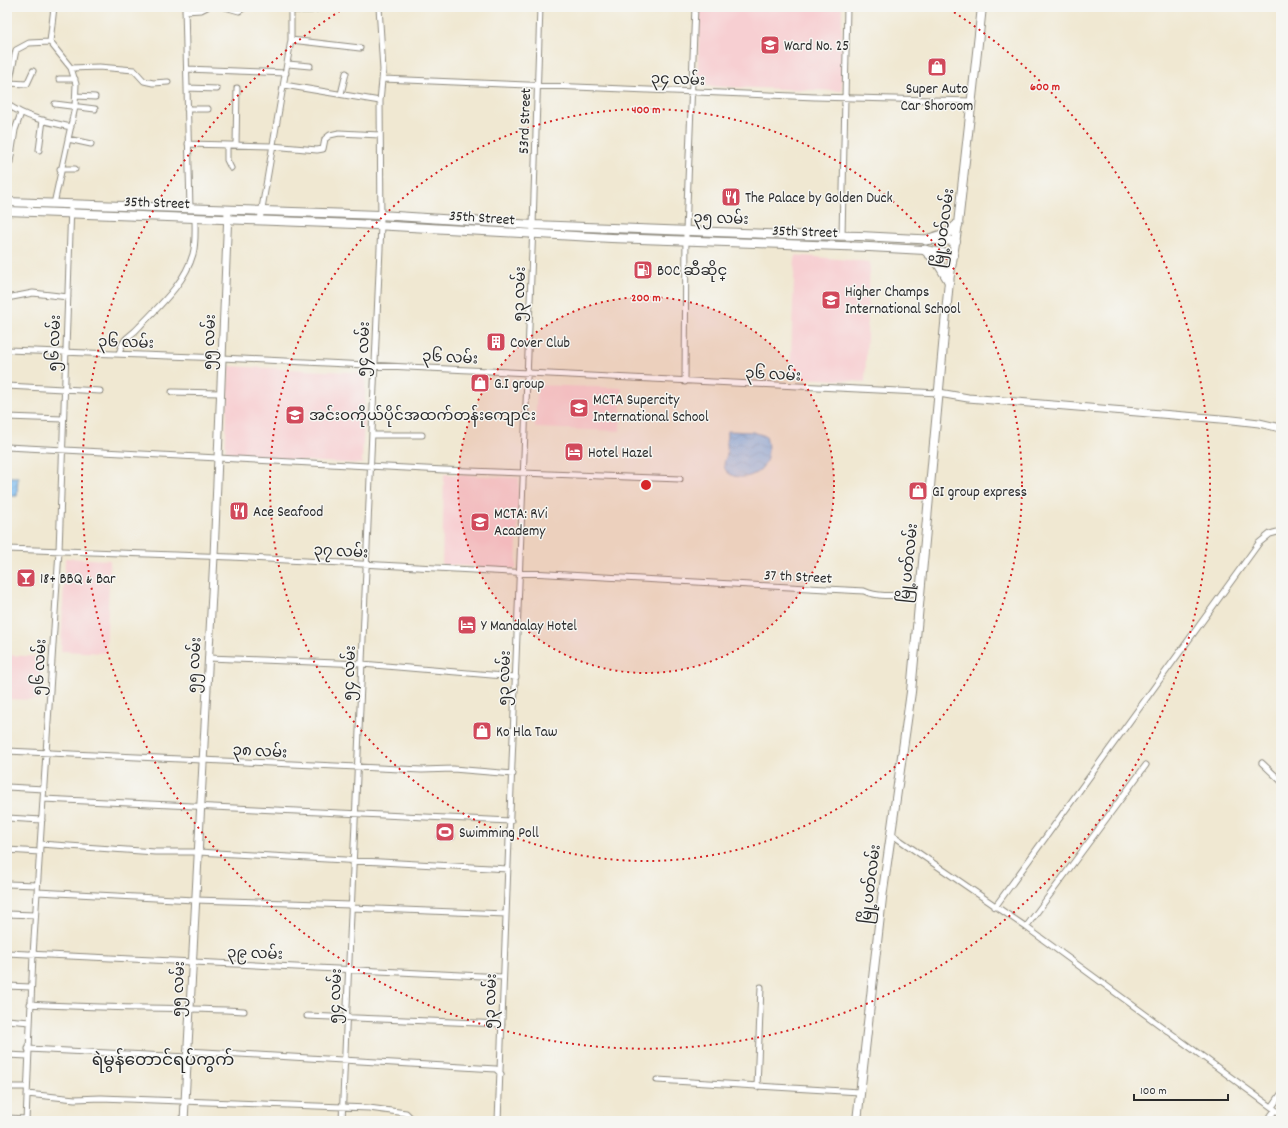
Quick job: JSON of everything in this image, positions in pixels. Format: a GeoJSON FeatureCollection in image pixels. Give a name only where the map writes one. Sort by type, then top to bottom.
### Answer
{"type":"FeatureCollection","features":[{"type":"Feature","properties":{"kind":"highway"},"geometry":{"type":"LineString","coordinates":[[926,240],[948,233],[958,224]]}},
{"type":"Feature","properties":{"kind":"highway"},"geometry":{"type":"LineString","coordinates":[[925,250],[937,261],[950,281]]}},
{"type":"Feature","properties":{"kind":"main road","name":"မြို့ပတ်လမ်း"},"geometry":{"type":"LineString","coordinates":[[857,1121],[891,834],[911,692],[919,594],[950,281],[958,224],[982,7]]}},
{"type":"Feature","properties":{"kind":"main road","name":"35th Street"},"geometry":{"type":"LineString","coordinates":[[7,202],[54,204],[71,210],[195,218],[228,215],[380,215],[533,225]]}},
{"type":"Feature","properties":{"kind":"main road","name":"35th Street"},"geometry":{"type":"LineString","coordinates":[[7,211],[190,209],[228,215]]}},
{"type":"Feature","properties":{"kind":"main road","name":"၅၅ လမ်း"},"geometry":{"type":"LineString","coordinates":[[184,1121],[214,556],[228,215]]}},
{"type":"Feature","properties":{"kind":"main road","name":"35th Street"},"geometry":{"type":"LineString","coordinates":[[260,216],[533,235],[869,247],[925,250],[954,255]]}},
{"type":"Feature","properties":{"kind":"main road","name":"၃၅ လမ်း"},"geometry":{"type":"LineString","coordinates":[[533,225],[870,236],[956,241]]}},
{"type":"Feature","properties":{"kind":"main road"},"geometry":{"type":"LineString","coordinates":[[869,247],[870,236]]}},
{"type":"Feature","properties":{"kind":"main road"},"geometry":{"type":"LineString","coordinates":[[939,394],[968,398],[1233,420],[1259,423],[1281,428]]}},
{"type":"Feature","properties":{"kind":"street"},"geometry":{"type":"LineString","coordinates":[[54,7],[50,42],[71,68],[75,79],[76,96],[71,127],[60,169],[54,204]]}},
{"type":"Feature","properties":{"kind":"street"},"geometry":{"type":"LineString","coordinates":[[190,209],[185,9],[201,10],[207,7]]}},
{"type":"Feature","properties":{"kind":"street"},"geometry":{"type":"LineString","coordinates":[[225,7],[239,11],[245,7]]}},
{"type":"Feature","properties":{"kind":"street"},"geometry":{"type":"LineString","coordinates":[[260,216],[288,64],[291,40],[291,8],[311,10],[324,7]]}},
{"type":"Feature","properties":{"kind":"street","name":"၅၄ လမ်း"},"geometry":{"type":"LineString","coordinates":[[342,1121],[352,862],[381,225],[380,100],[383,79],[379,7]]}},
{"type":"Feature","properties":{"kind":"street","name":"53rd Street"},"geometry":{"type":"LineString","coordinates":[[533,235],[540,7]]}},
{"type":"Feature","properties":{"kind":"street"},"geometry":{"type":"LineString","coordinates":[[685,382],[686,231],[695,7]]}},
{"type":"Feature","properties":{"kind":"street"},"geometry":{"type":"LineString","coordinates":[[842,235],[847,7]]}},
{"type":"Feature","properties":{"kind":"street"},"geometry":{"type":"LineString","coordinates":[[291,40],[360,48]]}},
{"type":"Feature","properties":{"kind":"street"},"geometry":{"type":"LineString","coordinates":[[7,95],[16,50],[29,43],[50,42]]}},
{"type":"Feature","properties":{"kind":"street"},"geometry":{"type":"LineString","coordinates":[[288,64],[310,66]]}},
{"type":"Feature","properties":{"kind":"street"},"geometry":{"type":"LineString","coordinates":[[71,68],[99,67],[134,70],[142,80],[147,82],[168,82]]}},
{"type":"Feature","properties":{"kind":"street"},"geometry":{"type":"LineString","coordinates":[[187,69],[286,73]]}},
{"type":"Feature","properties":{"kind":"street"},"geometry":{"type":"LineString","coordinates":[[9,83],[27,84],[33,72]]}},
{"type":"Feature","properties":{"kind":"street"},"geometry":{"type":"LineString","coordinates":[[341,94],[346,73]]}},
{"type":"Feature","properties":{"kind":"street"},"geometry":{"type":"LineString","coordinates":[[59,79],[75,79]]}},
{"type":"Feature","properties":{"kind":"street","name":"၃၄ လမ်း"},"geometry":{"type":"LineString","coordinates":[[383,79],[846,98],[972,101]]}},
{"type":"Feature","properties":{"kind":"street"},"geometry":{"type":"LineString","coordinates":[[284,85],[380,100]]}},
{"type":"Feature","properties":{"kind":"street"},"geometry":{"type":"LineString","coordinates":[[187,88],[217,89]]}},
{"type":"Feature","properties":{"kind":"street"},"geometry":{"type":"LineString","coordinates":[[236,145],[237,88]]}},
{"type":"Feature","properties":{"kind":"street"},"geometry":{"type":"LineString","coordinates":[[76,96],[96,97]]}},
{"type":"Feature","properties":{"kind":"street"},"geometry":{"type":"LineString","coordinates":[[7,104],[21,113],[71,127]]}},
{"type":"Feature","properties":{"kind":"street"},"geometry":{"type":"LineString","coordinates":[[55,104],[95,109]]}},
{"type":"Feature","properties":{"kind":"street"},"geometry":{"type":"LineString","coordinates":[[187,109],[208,109]]}},
{"type":"Feature","properties":{"kind":"street"},"geometry":{"type":"LineString","coordinates":[[10,162],[15,130],[21,113]]}},
{"type":"Feature","properties":{"kind":"street"},"geometry":{"type":"LineString","coordinates":[[39,150],[43,120]]}},
{"type":"Feature","properties":{"kind":"street"},"geometry":{"type":"LineString","coordinates":[[188,144],[272,146],[317,150],[323,148],[325,139],[333,134],[380,135]]}},
{"type":"Feature","properties":{"kind":"street"},"geometry":{"type":"LineString","coordinates":[[68,139],[91,144]]}},
{"type":"Feature","properties":{"kind":"street"},"geometry":{"type":"LineString","coordinates":[[227,145],[227,160],[230,168]]}},
{"type":"Feature","properties":{"kind":"street"},"geometry":{"type":"LineString","coordinates":[[60,169],[75,169]]}},
{"type":"Feature","properties":{"kind":"street","name":"၅၆ လမ်း"},"geometry":{"type":"LineString","coordinates":[[26,1120],[32,955],[59,551],[71,210]]}},
{"type":"Feature","properties":{"kind":"street"},"geometry":{"type":"LineString","coordinates":[[119,354],[125,338],[139,328],[169,296],[190,263],[194,248],[195,218]]}},
{"type":"Feature","properties":{"kind":"street","name":"၅၃ လမ်း"},"geometry":{"type":"LineString","coordinates":[[498,1121],[501,1074],[503,977],[513,774],[519,573],[533,235]]}},
{"type":"Feature","properties":{"kind":"street"},"geometry":{"type":"LineString","coordinates":[[7,298],[33,293],[68,298]]}},
{"type":"Feature","properties":{"kind":"street","name":"၃၆ လမ်း"},"geometry":{"type":"LineString","coordinates":[[7,350],[222,358],[939,394]]}},
{"type":"Feature","properties":{"kind":"street"},"geometry":{"type":"LineString","coordinates":[[7,386],[100,391]]}},
{"type":"Feature","properties":{"kind":"street"},"geometry":{"type":"LineString","coordinates":[[172,392],[220,393]]}},
{"type":"Feature","properties":{"kind":"street"},"geometry":{"type":"LineString","coordinates":[[7,417],[63,419]]}},
{"type":"Feature","properties":{"kind":"street"},"geometry":{"type":"LineString","coordinates":[[372,435],[422,435]]}},
{"type":"Feature","properties":{"kind":"street"},"geometry":{"type":"LineString","coordinates":[[7,447],[370,466],[680,479]]}},
{"type":"Feature","properties":{"kind":"street"},"geometry":{"type":"LineString","coordinates":[[995,907],[1259,543],[1270,534],[1281,531]]}},
{"type":"Feature","properties":{"kind":"street","name":"၃၇ လမ်း"},"geometry":{"type":"LineString","coordinates":[[7,549],[214,556],[674,582]]}},
{"type":"Feature","properties":{"kind":"street","name":"37 th Street"},"geometry":{"type":"LineString","coordinates":[[674,582],[864,591],[876,596],[885,597],[894,594],[919,594]]}},
{"type":"Feature","properties":{"kind":"street"},"geometry":{"type":"LineString","coordinates":[[208,658],[362,664],[516,677]]}},
{"type":"Feature","properties":{"kind":"street","name":"၃၈ လမ်း"},"geometry":{"type":"LineString","coordinates":[[7,751],[422,770],[453,769],[513,774]]}},
{"type":"Feature","properties":{"kind":"street"},"geometry":{"type":"LineString","coordinates":[[1262,763],[1281,781]]}},
{"type":"Feature","properties":{"kind":"street"},"geometry":{"type":"LineString","coordinates":[[1026,927],[1146,765]]}},
{"type":"Feature","properties":{"kind":"street"},"geometry":{"type":"LineString","coordinates":[[7,787],[44,789]]}},
{"type":"Feature","properties":{"kind":"street"},"geometry":{"type":"LineString","coordinates":[[43,799],[200,808],[355,813],[510,821]]}},
{"type":"Feature","properties":{"kind":"street"},"geometry":{"type":"LineString","coordinates":[[7,818],[42,820]]}},
{"type":"Feature","properties":{"kind":"street"},"geometry":{"type":"LineString","coordinates":[[891,834],[937,864],[995,907],[1026,927],[1281,1114]]}},
{"type":"Feature","properties":{"kind":"street"},"geometry":{"type":"LineString","coordinates":[[40,844],[116,850],[198,852],[352,862],[508,868]]}},
{"type":"Feature","properties":{"kind":"street"},"geometry":{"type":"LineString","coordinates":[[7,850],[40,852]]}},
{"type":"Feature","properties":{"kind":"street"},"geometry":{"type":"LineString","coordinates":[[7,884],[37,885]]}},
{"type":"Feature","properties":{"kind":"street"},"geometry":{"type":"LineString","coordinates":[[37,892],[506,914]]}},
{"type":"Feature","properties":{"kind":"street"},"geometry":{"type":"LineString","coordinates":[[7,914],[35,916]]}},
{"type":"Feature","properties":{"kind":"street","name":"၃၉ လမ်း"},"geometry":{"type":"LineString","coordinates":[[7,953],[348,968],[503,977]]}},
{"type":"Feature","properties":{"kind":"street"},"geometry":{"type":"LineString","coordinates":[[7,986],[31,987]]}},
{"type":"Feature","properties":{"kind":"street"},"geometry":{"type":"LineString","coordinates":[[757,1086],[761,987]]}},
{"type":"Feature","properties":{"kind":"street"},"geometry":{"type":"LineString","coordinates":[[30,1004],[75,1007],[190,1008],[244,1011]]}},
{"type":"Feature","properties":{"kind":"street"},"geometry":{"type":"LineString","coordinates":[[307,1016],[502,1024]]}},
{"type":"Feature","properties":{"kind":"street"},"geometry":{"type":"LineString","coordinates":[[7,1020],[30,1022]]}},
{"type":"Feature","properties":{"kind":"street"},"geometry":{"type":"LineString","coordinates":[[28,1049],[345,1060],[496,1069],[501,1074]]}},
{"type":"Feature","properties":{"kind":"street"},"geometry":{"type":"LineString","coordinates":[[7,1055],[28,1056]]}},
{"type":"Feature","properties":{"kind":"street"},"geometry":{"type":"LineString","coordinates":[[657,1080],[860,1092]]}},
{"type":"Feature","properties":{"kind":"street"},"geometry":{"type":"LineString","coordinates":[[7,1087],[26,1087]]}},
{"type":"Feature","properties":{"kind":"street"},"geometry":{"type":"LineString","coordinates":[[26,1094],[75,1099],[101,1098],[343,1107],[406,1112],[414,1121]]}},
{"type":"Feature","properties":{"kind":"street"},"geometry":{"type":"LineString","coordinates":[[1267,1121],[1281,1094]]}},
{"type":"Feature","properties":{"kind":"street"},"geometry":{"type":"LineString","coordinates":[[7,1118],[26,1120]]}},
{"type":"Feature","properties":{"kind":"shaded area","name":"Ward No. 25"},"geometry":{"type":"Polygon","coordinates":[[[700,7],[842,7],[842,91],[697,86],[700,7]]]}},
{"type":"Feature","properties":{"kind":"shaded area","name":"Higher Champs International School"},"geometry":{"type":"Polygon","coordinates":[[[795,255],[870,262],[865,382],[790,377],[795,255]]]}},
{"type":"Feature","properties":{"kind":"shaded area","name":"အင်းဝကိုယ်ပိုင်အထက်တန်းကျောင်း"},"geometry":{"type":"Polygon","coordinates":[[[229,366],[366,373],[362,464],[225,457],[229,366]]]}},
{"type":"Feature","properties":{"kind":"shaded area","name":"MCTA Supercity International School"},"geometry":{"type":"Polygon","coordinates":[[[537,385],[622,388],[620,431],[535,428],[537,385]]]}},
{"type":"Feature","properties":{"kind":"shaded area","name":"MCTA: RVi Academy"},"geometry":{"type":"Polygon","coordinates":[[[444,474],[519,478],[516,569],[442,565],[444,474]]]}},
{"type":"Feature","properties":{"kind":"shaded area"},"geometry":{"type":"Polygon","coordinates":[[[65,558],[110,560],[106,653],[61,651],[65,558]]]}},
{"type":"Feature","properties":{"kind":"shaded area"},"geometry":{"type":"Polygon","coordinates":[[[7,655],[42,657],[40,700],[7,699],[7,655]]]}},
{"type":"Feature","properties":{"kind":"water"},"geometry":{"type":"Polygon","coordinates":[[[728,431],[753,432],[766,436],[768,451],[765,463],[759,471],[751,476],[742,477],[733,476],[727,472],[724,462],[727,454],[728,431]]]}},
{"type":"Feature","properties":{"kind":"water"},"geometry":{"type":"Polygon","coordinates":[[[8,477],[18,477],[17,496],[7,496],[8,477]]]}},
{"type":"Feature","properties":{"kind":"water","name":"Swimming Poll"},"geometry":{"type":"Polygon","coordinates":[[[440,827],[445,830],[451,827],[453,830],[452,836],[439,836],[436,833],[440,827]]]}},
{"type":"Feature","properties":{"kind":"place","name":"Ward No. 25"},"geometry":{"type":"Point","coordinates":[770,45]}},
{"type":"Feature","properties":{"kind":"place","name":"Super Auto Car Shoroom"},"geometry":{"type":"Point","coordinates":[937,67]}},
{"type":"Feature","properties":{"kind":"place","name":"The Palace by Golden Duck"},"geometry":{"type":"Point","coordinates":[731,197]}},
{"type":"Feature","properties":{"kind":"place","name":"BOC ဆီဆိုင္"},"geometry":{"type":"Point","coordinates":[643,270]}},
{"type":"Feature","properties":{"kind":"place","name":"Higher Champs International School"},"geometry":{"type":"Point","coordinates":[831,300]}},
{"type":"Feature","properties":{"kind":"place","name":"Cover Club"},"geometry":{"type":"Point","coordinates":[496,342]}},
{"type":"Feature","properties":{"kind":"place","name":"G.I group"},"geometry":{"type":"Point","coordinates":[480,383]}},
{"type":"Feature","properties":{"kind":"place","name":"MCTA Supercity International School"},"geometry":{"type":"Point","coordinates":[579,408]}},
{"type":"Feature","properties":{"kind":"place","name":"အင်းဝကိုယ်ပိုင်အထက်တန်းကျောင်း"},"geometry":{"type":"Point","coordinates":[295,415]}},
{"type":"Feature","properties":{"kind":"place","name":"Hotel Hazel"},"geometry":{"type":"Point","coordinates":[574,452]}},
{"type":"Feature","properties":{"kind":"place","name":"GI group express"},"geometry":{"type":"Point","coordinates":[918,491]}},
{"type":"Feature","properties":{"kind":"place","name":"Ace Seafood"},"geometry":{"type":"Point","coordinates":[239,511]}},
{"type":"Feature","properties":{"kind":"place","name":"MCTA: RVi Academy"},"geometry":{"type":"Point","coordinates":[480,522]}},
{"type":"Feature","properties":{"kind":"place","name":"18+ BBQ & Bar"},"geometry":{"type":"Point","coordinates":[26,578]}},
{"type":"Feature","properties":{"kind":"place","name":"Y Mandalay Hotel"},"geometry":{"type":"Point","coordinates":[467,625]}},
{"type":"Feature","properties":{"kind":"place","name":"Ko Hla Taw"},"geometry":{"type":"Point","coordinates":[482,731]}},
{"type":"Feature","properties":{"kind":"place","name":"Swimming Poll"},"geometry":{"type":"Point","coordinates":[445,832]}},
{"type":"Feature","properties":{"kind":"district","name":"ရဲမွန်တောင်ရပ်ကွက်"},"geometry":{"type":"Point","coordinates":[163,1059]}}]}
